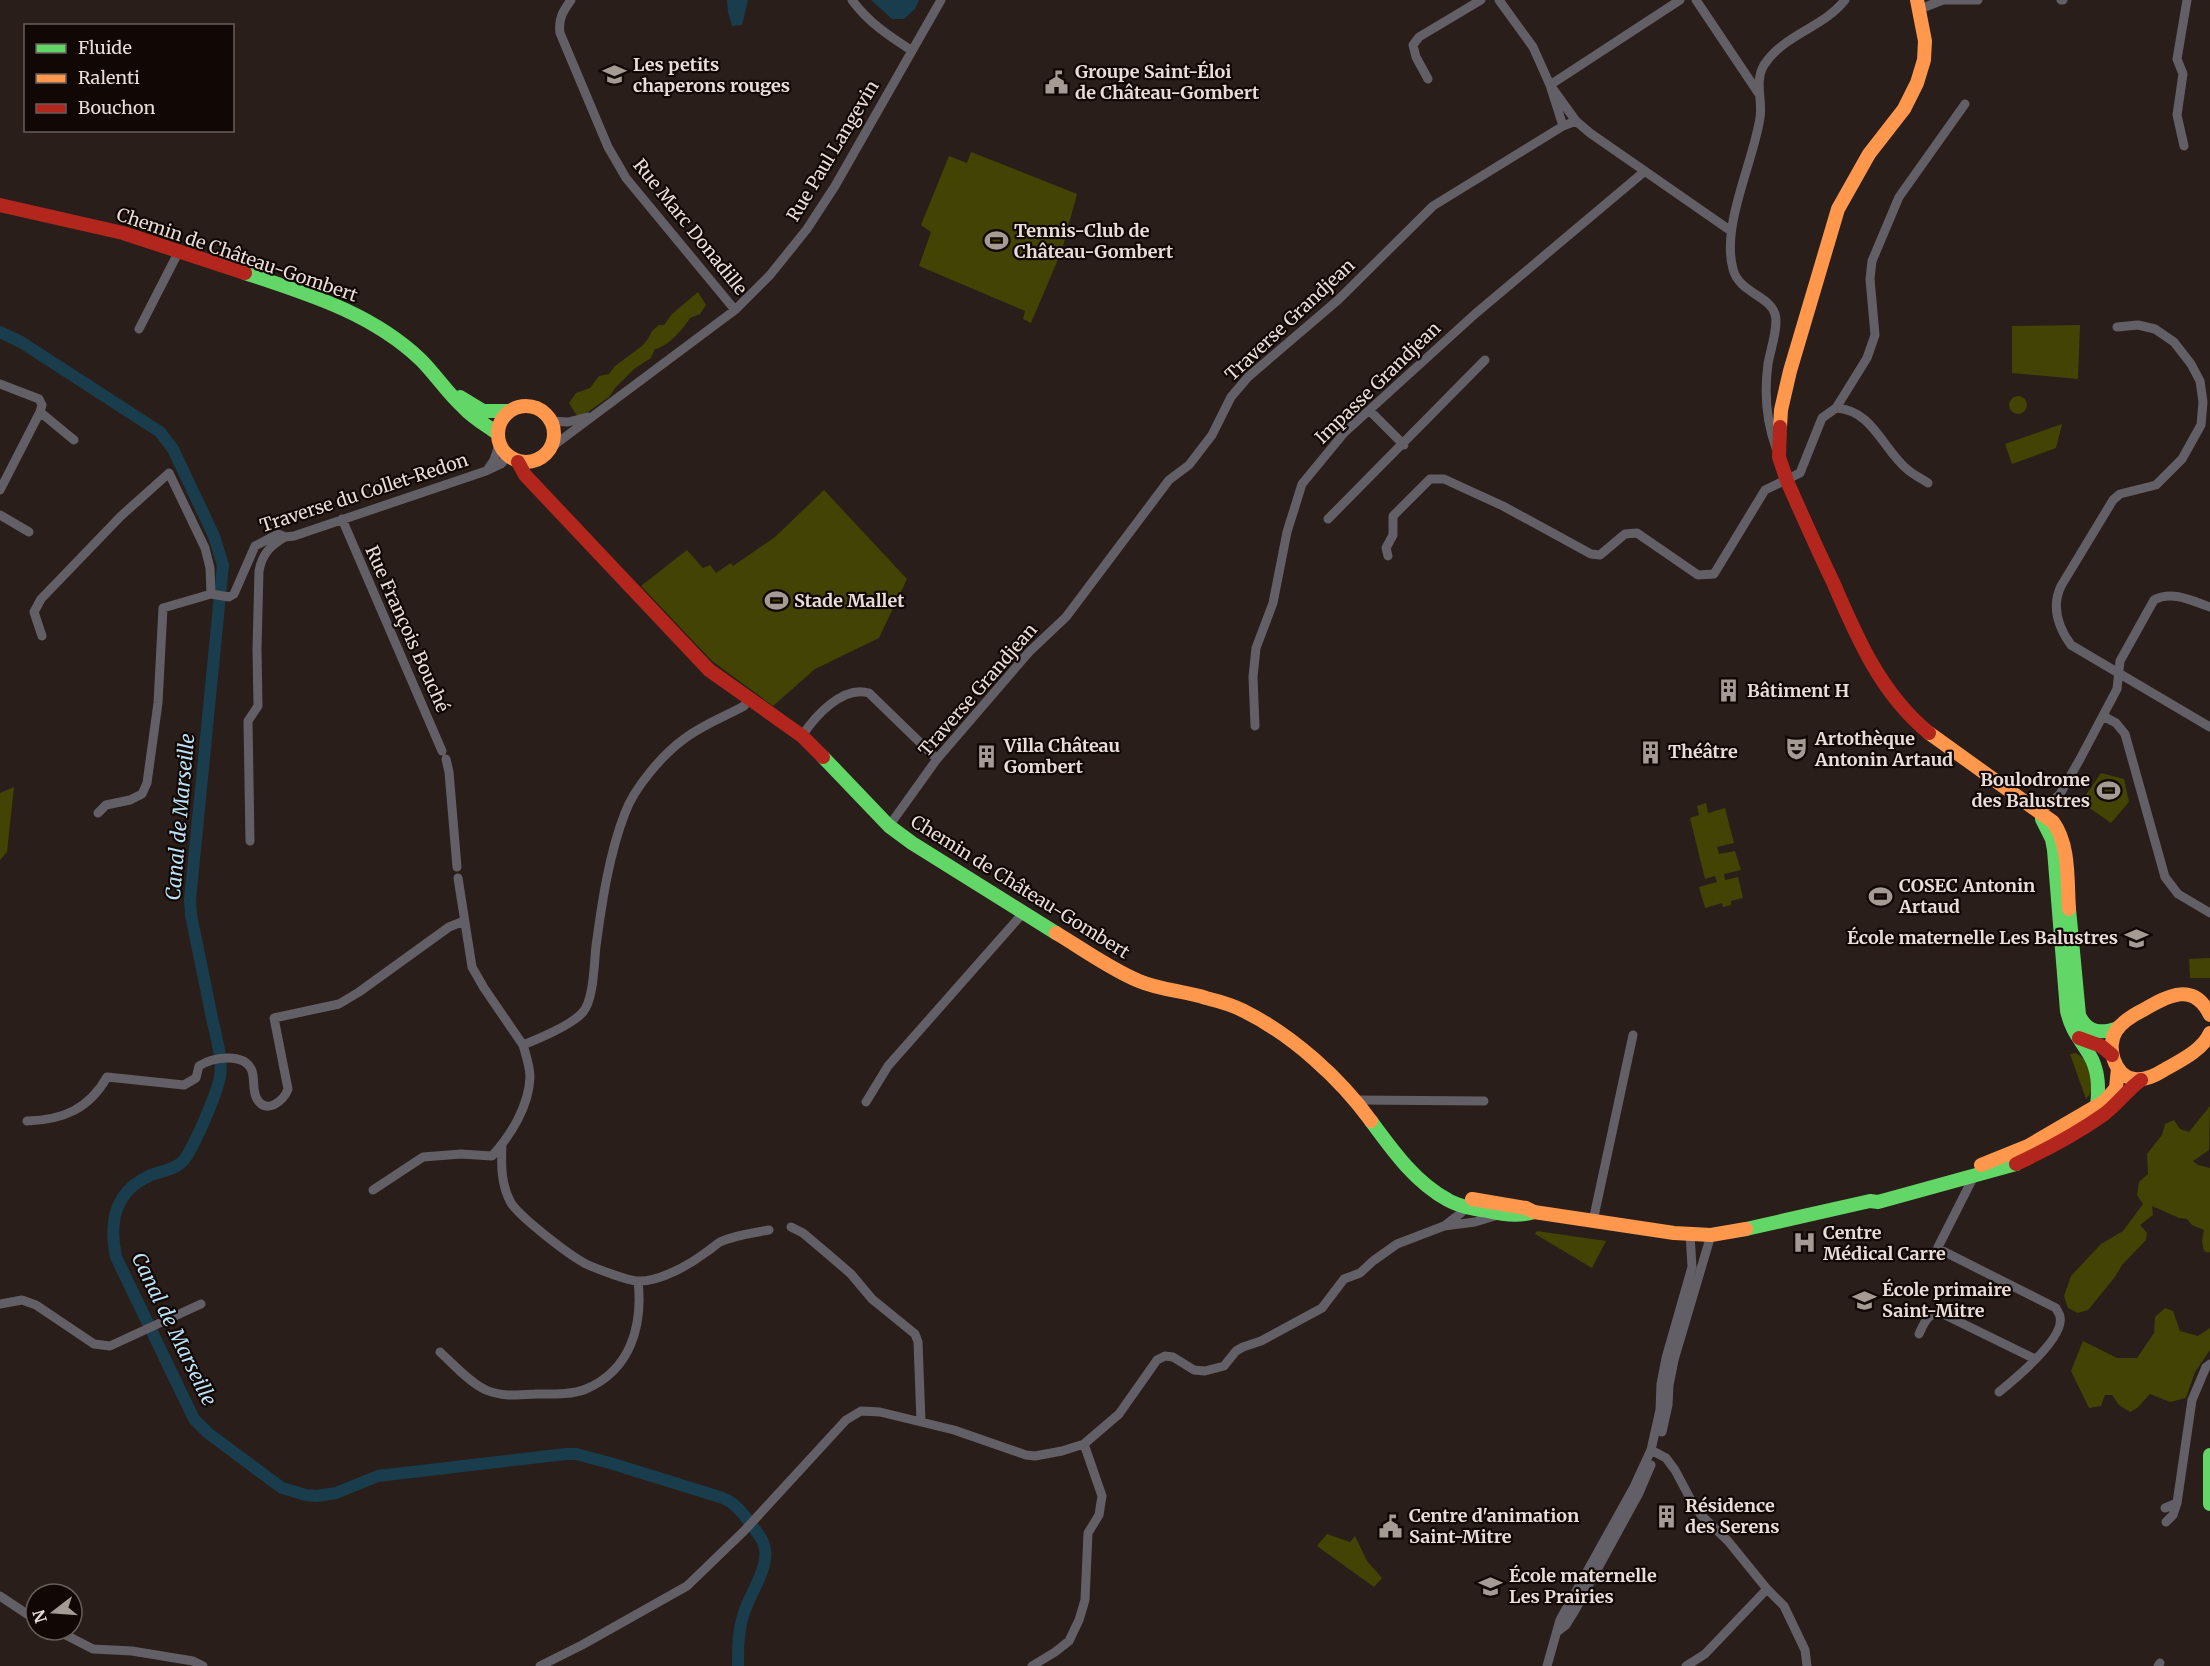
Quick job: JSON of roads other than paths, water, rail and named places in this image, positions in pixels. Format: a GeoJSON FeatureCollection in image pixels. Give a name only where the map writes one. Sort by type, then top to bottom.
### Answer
{"type":"FeatureCollection","features":[{"type":"Feature","properties":{"kind":"street","name":"Rue Marc Donadille"},"geometry":{"type":"LineString","coordinates":[[571,0],[562,13],[559,23],[560,33],[608,147],[626,178],[735,310]]}},
{"type":"Feature","properties":{"kind":"street"},"geometry":{"type":"LineString","coordinates":[[852,0],[862,13],[879,28],[911,50]]}},
{"type":"Feature","properties":{"kind":"street","name":"Rue Paul Langevin"},"geometry":{"type":"LineString","coordinates":[[553,446],[735,310],[770,275],[807,229],[835,186],[941,0]]}},
{"type":"Feature","properties":{"kind":"street"},"geometry":{"type":"LineString","coordinates":[[1428,79],[1416,57],[1413,45],[1419,37],[1481,0]]}},
{"type":"Feature","properties":{"kind":"street"},"geometry":{"type":"LineString","coordinates":[[1498,0],[1533,47],[1550,85],[1563,126]]}},
{"type":"Feature","properties":{"kind":"street"},"geometry":{"type":"LineString","coordinates":[[1550,85],[1680,0]]}},
{"type":"Feature","properties":{"kind":"street"},"geometry":{"type":"LineString","coordinates":[[1696,0],[1759,94]]}},
{"type":"Feature","properties":{"kind":"street"},"geometry":{"type":"LineString","coordinates":[[1845,0],[1826,19],[1781,47],[1764,65],[1759,79],[1760,117],[1731,231],[1731,261],[1738,282],[1770,306],[1775,314],[1766,397],[1770,432],[1787,481],[1857,637],[1882,681],[1902,706],[1942,744],[2053,822],[2064,848],[2079,1015],[2084,1025],[2094,1032],[2104,1033],[2118,1028],[2170,995],[2210,994]]}},
{"type":"Feature","properties":{"kind":"street"},"geometry":{"type":"LineString","coordinates":[[1779,457],[1781,410],[1790,371],[1838,209],[1869,154],[1904,109],[1917,82],[1924,60],[1924,26],[1915,3],[1978,0]]}},
{"type":"Feature","properties":{"kind":"street"},"geometry":{"type":"LineString","coordinates":[[2184,146],[2177,115],[2183,74],[2177,59],[2187,0]]}},
{"type":"Feature","properties":{"kind":"street"},"geometry":{"type":"LineString","coordinates":[[1550,85],[1576,121],[1731,231]]}},
{"type":"Feature","properties":{"kind":"street"},"geometry":{"type":"LineString","coordinates":[[1388,556],[1386,548],[1393,535],[1393,516],[1430,479],[1444,479],[1503,506],[1591,554],[1600,555],[1625,534],[1637,533],[1698,575],[1714,573],[1765,490],[1800,473],[1822,418],[1836,408],[1868,358],[1875,335],[1870,279],[1872,261],[1899,197],[1965,104]]}},
{"type":"Feature","properties":{"kind":"street","name":"Traverse Grandjean"},"geometry":{"type":"LineString","coordinates":[[889,826],[938,759],[1029,652],[1066,617],[1168,480],[1189,465],[1212,435],[1231,397],[1248,377],[1338,300],[1433,206],[1563,126],[1576,121]]}},
{"type":"Feature","properties":{"kind":"street","name":"Impasse Grandjean"},"geometry":{"type":"LineString","coordinates":[[1255,726],[1253,677],[1256,648],[1273,603],[1287,532],[1302,484],[1344,433],[1475,314],[1645,171]]}},
{"type":"Feature","properties":{"kind":"street","name":"Chemin de Château-Gombert"},"geometry":{"type":"LineString","coordinates":[[0,205],[113,230],[320,298],[362,317],[400,343],[421,360],[464,409],[505,449],[525,475],[710,670],[802,736],[889,826],[912,843],[1113,968],[1140,982],[1204,997],[1243,1010],[1274,1028],[1297,1045],[1357,1100],[1402,1163],[1448,1200],[1524,1215],[1534,1212],[1711,1235],[1726,1234],[1870,1201],[1878,1202],[1976,1171],[2028,1146],[2097,1106],[2112,1095],[2116,1088],[2115,1061],[2111,1044],[2118,1028]]}},
{"type":"Feature","properties":{"kind":"street"},"geometry":{"type":"LineString","coordinates":[[139,329],[179,250]]}},
{"type":"Feature","properties":{"kind":"street"},"geometry":{"type":"LineString","coordinates":[[2117,327],[2155,328],[2174,342],[2191,364],[2200,381],[2203,402],[2201,425],[2182,459],[2156,484],[2120,494],[2113,500],[2074,562],[2056,596],[2056,613],[2062,633],[2071,645],[2210,727]]}},
{"type":"Feature","properties":{"kind":"street"},"geometry":{"type":"LineString","coordinates":[[1328,519],[1404,445],[1485,360]]}},
{"type":"Feature","properties":{"kind":"street","name":"Chemin de Château-Gombert"},"geometry":{"type":"LineString","coordinates":[[441,382],[466,402],[483,411],[509,411]]}},
{"type":"Feature","properties":{"kind":"street"},"geometry":{"type":"LineString","coordinates":[[0,384],[39,399],[42,405],[0,490]]}},
{"type":"Feature","properties":{"kind":"street"},"geometry":{"type":"LineString","coordinates":[[520,406],[532,406],[543,411],[551,421],[554,432],[553,446],[540,459],[529,462],[505,449],[500,420],[509,411],[520,406]]}},
{"type":"Feature","properties":{"kind":"street"},"geometry":{"type":"LineString","coordinates":[[1836,408],[1848,409],[1863,418],[1908,470],[1928,483]]}},
{"type":"Feature","properties":{"kind":"street"},"geometry":{"type":"LineString","coordinates":[[1370,411],[1404,445]]}},
{"type":"Feature","properties":{"kind":"street"},"geometry":{"type":"LineString","coordinates":[[40,412],[74,440]]}},
{"type":"Feature","properties":{"kind":"street","name":"Rue Paul Langevin"},"geometry":{"type":"LineString","coordinates":[[551,421],[568,422],[593,416]]}},
{"type":"Feature","properties":{"kind":"street","name":"Traverse du Collet-Redon"},"geometry":{"type":"LineString","coordinates":[[486,471],[505,449]]}},
{"type":"Feature","properties":{"kind":"street","name":"Traverse du Collet-Redon"},"geometry":{"type":"LineString","coordinates":[[98,813],[106,805],[130,800],[142,794],[147,783],[159,703],[163,608],[211,594],[229,597],[234,594],[255,546],[278,534],[285,537],[294,536],[486,471],[501,464],[505,449]]}},
{"type":"Feature","properties":{"kind":"street"},"geometry":{"type":"LineString","coordinates":[[540,459],[538,472],[541,491]]}},
{"type":"Feature","properties":{"kind":"street"},"geometry":{"type":"LineString","coordinates":[[42,636],[34,612],[41,599],[121,516],[169,472],[205,548],[210,568],[211,594]]}},
{"type":"Feature","properties":{"kind":"street"},"geometry":{"type":"LineString","coordinates":[[0,514],[28,532]]}},
{"type":"Feature","properties":{"kind":"street","name":"Rue François Bouché"},"geometry":{"type":"LineString","coordinates":[[342,519],[444,755],[449,772],[457,867]]}},
{"type":"Feature","properties":{"kind":"street"},"geometry":{"type":"LineString","coordinates":[[250,841],[248,721],[258,706],[259,571],[261,559],[270,547],[285,537]]}},
{"type":"Feature","properties":{"kind":"street"},"geometry":{"type":"LineString","coordinates":[[2040,813],[2060,794],[2103,716],[2117,689],[2120,661],[2154,600],[2163,595],[2175,595],[2210,607]]}},
{"type":"Feature","properties":{"kind":"street"},"geometry":{"type":"LineString","coordinates":[[802,736],[828,708],[846,694],[860,690],[869,693],[938,759]]}},
{"type":"Feature","properties":{"kind":"street"},"geometry":{"type":"LineString","coordinates":[[523,1045],[556,1030],[583,1012],[590,996],[600,919],[615,844],[625,812],[633,797],[664,756],[684,738],[744,706],[750,698]]}},
{"type":"Feature","properties":{"kind":"street"},"geometry":{"type":"LineString","coordinates":[[2103,716],[2116,723],[2125,734],[2165,877],[2178,894],[2210,913]]}},
{"type":"Feature","properties":{"kind":"street"},"geometry":{"type":"LineString","coordinates":[[2040,813],[2052,839],[2054,850],[2067,1011],[2071,1028],[2090,1055],[2096,1070],[2099,1088],[2097,1106]]}},
{"type":"Feature","properties":{"kind":"street"},"geometry":{"type":"LineString","coordinates":[[373,1190],[423,1157],[461,1154],[492,1156],[502,1145],[525,1103],[530,1077],[523,1045],[496,1007],[472,967],[458,878]]}},
{"type":"Feature","properties":{"kind":"street"},"geometry":{"type":"LineString","coordinates":[[866,1102],[888,1066],[1024,912]]}},
{"type":"Feature","properties":{"kind":"street"},"geometry":{"type":"LineString","coordinates":[[27,1121],[61,1118],[82,1106],[100,1090],[107,1077],[184,1085],[196,1078],[199,1066],[206,1061],[227,1058],[241,1059],[248,1063],[253,1073],[255,1097],[260,1104],[269,1106],[279,1104],[288,1089],[274,1018],[339,1004],[449,927],[464,921]]}},
{"type":"Feature","properties":{"kind":"street"},"geometry":{"type":"LineString","coordinates":[[2193,996],[2199,999],[2210,1012]]}},
{"type":"Feature","properties":{"kind":"street"},"geometry":{"type":"LineString","coordinates":[[1593,1221],[1633,1035]]}},
{"type":"Feature","properties":{"kind":"street"},"geometry":{"type":"LineString","coordinates":[[2079,1038],[2105,1047],[2125,1076],[2141,1080]]}},
{"type":"Feature","properties":{"kind":"street","name":"Chemin de Château-Gombert"},"geometry":{"type":"LineString","coordinates":[[1976,1171],[2011,1166],[2039,1153],[2103,1115],[2127,1090],[2141,1080],[2156,1074],[2208,1039]]}},
{"type":"Feature","properties":{"kind":"street"},"geometry":{"type":"LineString","coordinates":[[1357,1100],[1484,1101]]}},
{"type":"Feature","properties":{"kind":"street"},"geometry":{"type":"LineString","coordinates":[[502,1145],[500,1169],[511,1202],[519,1212],[585,1264],[638,1281],[675,1271],[705,1254],[719,1242],[769,1230]]}},
{"type":"Feature","properties":{"kind":"street"},"geometry":{"type":"LineString","coordinates":[[1976,1171],[1938,1247],[1939,1250],[2056,1308],[2061,1318],[2059,1328],[2050,1343],[2000,1392]]}},
{"type":"Feature","properties":{"kind":"street"},"geometry":{"type":"LineString","coordinates":[[1444,1226],[1461,1213],[1467,1203]]}},
{"type":"Feature","properties":{"kind":"street"},"geometry":{"type":"LineString","coordinates":[[540,1666],[687,1586],[744,1531],[779,1490],[846,1420],[861,1411],[880,1412],[954,1430],[1026,1455],[1035,1456],[1062,1451],[1084,1444],[1119,1414],[1156,1360],[1165,1356],[1173,1357],[1194,1370],[1205,1371],[1224,1366],[1236,1351],[1261,1341],[1322,1308],[1344,1279],[1360,1273],[1397,1244],[1444,1226],[1474,1222],[1502,1209]]}},
{"type":"Feature","properties":{"kind":"street"},"geometry":{"type":"LineString","coordinates":[[791,1227],[803,1233],[829,1255],[851,1274],[872,1299],[915,1334],[918,1342],[921,1422]]}},
{"type":"Feature","properties":{"kind":"street"},"geometry":{"type":"LineString","coordinates":[[1547,1666],[1557,1632],[1566,1625],[1574,1612],[1639,1493],[1654,1451],[1668,1405],[1665,1384],[1666,1358],[1692,1267],[1690,1234]]}},
{"type":"Feature","properties":{"kind":"street"},"geometry":{"type":"LineString","coordinates":[[1665,1384],[1711,1235]]}},
{"type":"Feature","properties":{"kind":"street"},"geometry":{"type":"LineString","coordinates":[[440,1352],[484,1390],[504,1395],[552,1394],[585,1389],[610,1374],[630,1350],[638,1327],[640,1299],[638,1281]]}},
{"type":"Feature","properties":{"kind":"street"},"geometry":{"type":"LineString","coordinates":[[0,1304],[22,1300],[36,1305],[101,1347],[110,1346],[201,1304]]}},
{"type":"Feature","properties":{"kind":"street"},"geometry":{"type":"LineString","coordinates":[[1919,1334],[1928,1316],[1934,1312],[1941,1313],[2035,1359]]}},
{"type":"Feature","properties":{"kind":"street"},"geometry":{"type":"LineString","coordinates":[[2166,1522],[2174,1515],[2177,1503],[2192,1400],[2206,1375],[2206,1367],[2210,1364]]}},
{"type":"Feature","properties":{"kind":"street"},"geometry":{"type":"LineString","coordinates":[[1032,1666],[1069,1641],[1085,1600],[1088,1533],[1099,1515],[1102,1496],[1084,1444]]}},
{"type":"Feature","properties":{"kind":"street"},"geometry":{"type":"LineString","coordinates":[[1654,1451],[1666,1458],[1675,1470],[1701,1515],[1728,1541],[1784,1606],[1805,1650],[1807,1666]]}},
{"type":"Feature","properties":{"kind":"street"},"geometry":{"type":"LineString","coordinates":[[2210,1455],[2210,1504]]}},
{"type":"Feature","properties":{"kind":"street"},"geometry":{"type":"LineString","coordinates":[[2165,1508],[2177,1503]]}},
{"type":"Feature","properties":{"kind":"street"},"geometry":{"type":"LineString","coordinates":[[1686,1666],[1705,1654],[1767,1589]]}},
{"type":"Feature","properties":{"kind":"street"},"geometry":{"type":"LineString","coordinates":[[0,1596],[24,1612]]}},
{"type":"Feature","properties":{"kind":"street"},"geometry":{"type":"LineString","coordinates":[[81,1642],[93,1648],[132,1651],[193,1661],[203,1666]]}},
{"type":"Feature","properties":{"kind":"water"},"geometry":{"type":"Polygon","coordinates":[[[727,0],[748,0],[742,25],[732,26],[727,0]]]}},
{"type":"Feature","properties":{"kind":"water"},"geometry":{"type":"Polygon","coordinates":[[[871,0],[919,0],[915,9],[904,19],[892,19],[871,0]]]}},
{"type":"Feature","properties":{"kind":"waterway","name":"Canal de Marseille"},"geometry":{"type":"LineString","coordinates":[[0,332],[21,342],[160,432],[173,449],[214,536],[223,565],[190,900],[191,915],[219,1048],[220,1077],[204,1121],[183,1161],[149,1176],[128,1191],[117,1210],[113,1232],[116,1257],[194,1419],[208,1433],[282,1488],[306,1495],[336,1493],[378,1476],[576,1454],[723,1498],[735,1505],[744,1515],[763,1542],[765,1551],[763,1569],[741,1622],[738,1666]]}},
{"type":"Feature","properties":{"kind":"place","name":"Les petits chaperons rouges"},"geometry":{"type":"Point","coordinates":[615,75]}},
{"type":"Feature","properties":{"kind":"place","name":"Groupe Saint-Éloi de Château-Gombert"},"geometry":{"type":"Point","coordinates":[1057,82]}},
{"type":"Feature","properties":{"kind":"place","name":"Tennis-Club de Château-Gombert"},"geometry":{"type":"Point","coordinates":[996,241]}},
{"type":"Feature","properties":{"kind":"place","name":"Stade Mallet"},"geometry":{"type":"Point","coordinates":[776,601]}},
{"type":"Feature","properties":{"kind":"place","name":"Bâtiment H"},"geometry":{"type":"Point","coordinates":[1729,691]}},
{"type":"Feature","properties":{"kind":"place","name":"Artothèque Antonin Artaud"},"geometry":{"type":"Point","coordinates":[1797,749]}},
{"type":"Feature","properties":{"kind":"place","name":"Théâtre"},"geometry":{"type":"Point","coordinates":[1650,752]}},
{"type":"Feature","properties":{"kind":"place","name":"Villa Château Gombert"},"geometry":{"type":"Point","coordinates":[986,756]}},
{"type":"Feature","properties":{"kind":"place","name":"Boulodrome des Balustres"},"geometry":{"type":"Point","coordinates":[2108,790]}},
{"type":"Feature","properties":{"kind":"place","name":"COSEC Antonin Artaud"},"geometry":{"type":"Point","coordinates":[1881,896]}},
{"type":"Feature","properties":{"kind":"place","name":"École maternelle Les Balustres"},"geometry":{"type":"Point","coordinates":[2136,938]}},
{"type":"Feature","properties":{"kind":"place","name":"Centre Médical Carre"},"geometry":{"type":"Point","coordinates":[1805,1243]}},
{"type":"Feature","properties":{"kind":"place","name":"École primaire Saint-Mitre"},"geometry":{"type":"Point","coordinates":[1864,1300]}},
{"type":"Feature","properties":{"kind":"place","name":"Résidence des Serens"},"geometry":{"type":"Point","coordinates":[1667,1516]}},
{"type":"Feature","properties":{"kind":"place","name":"Centre d'animation Saint-Mitre"},"geometry":{"type":"Point","coordinates":[1391,1526]}},
{"type":"Feature","properties":{"kind":"place","name":"École maternelle Les Prairies"},"geometry":{"type":"Point","coordinates":[1491,1586]}}]}
